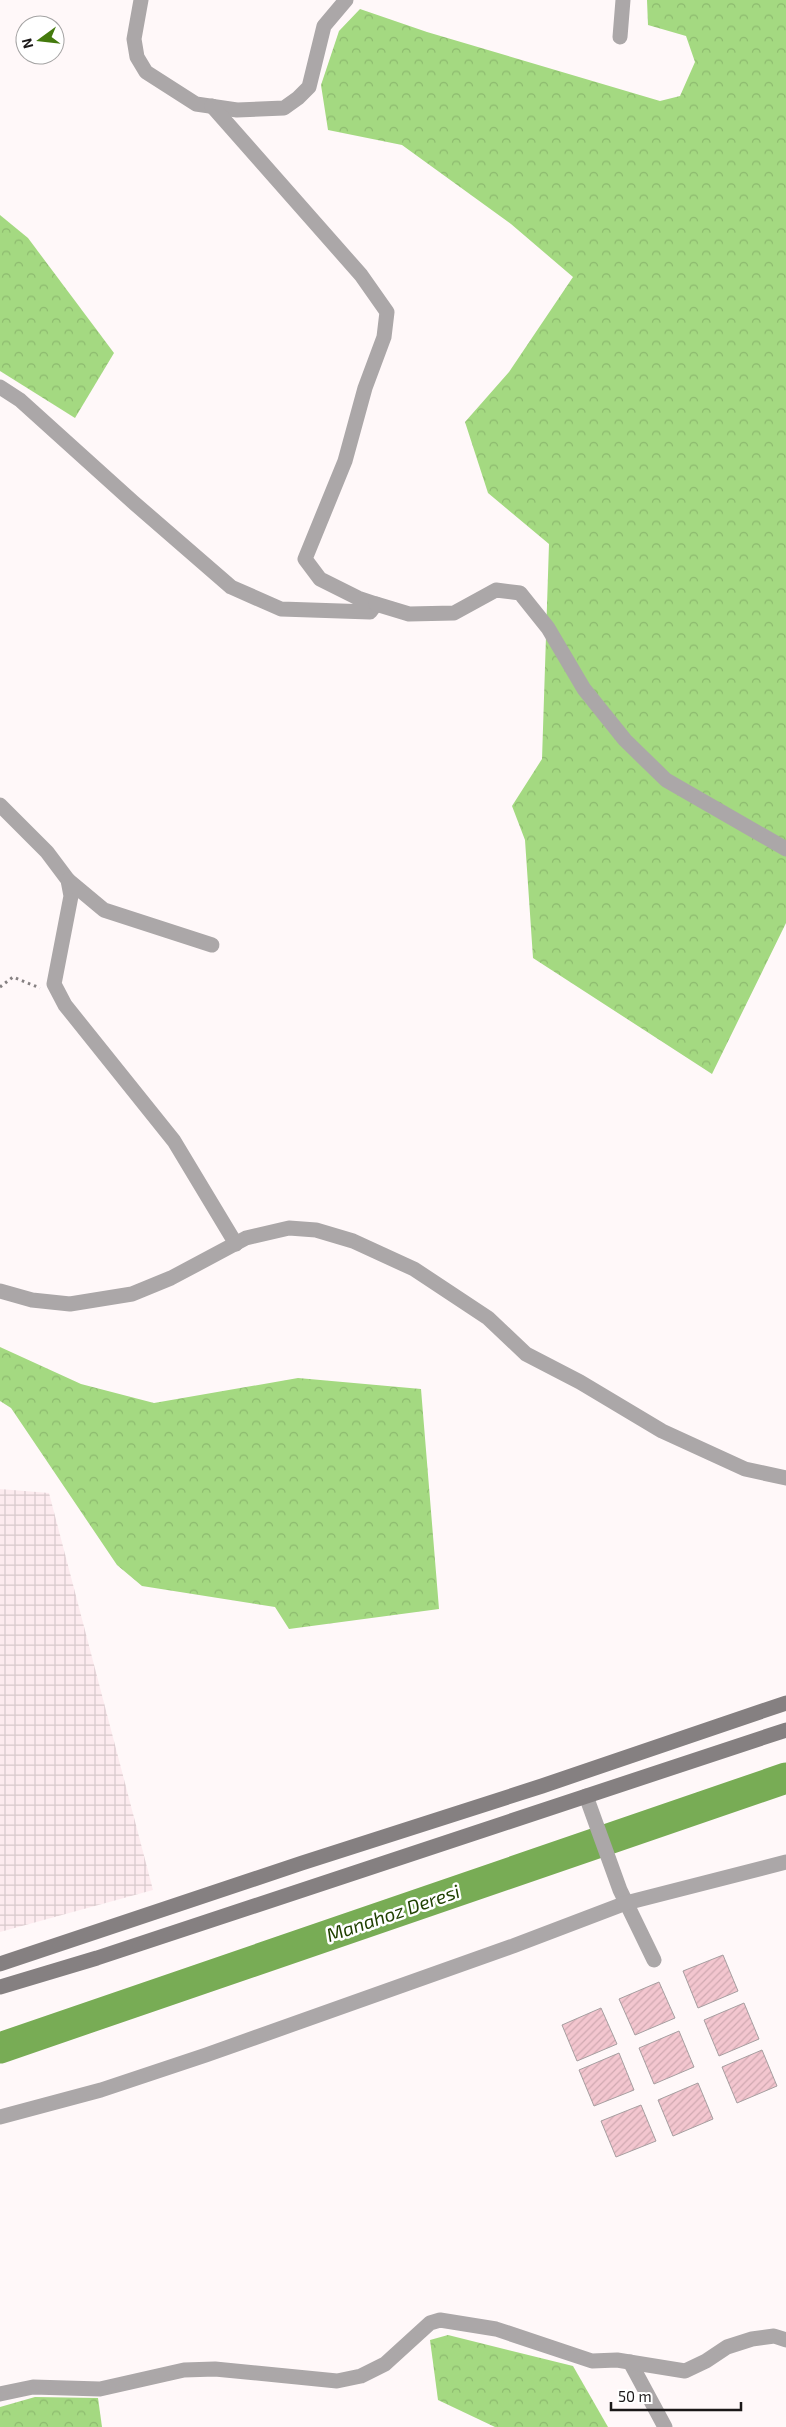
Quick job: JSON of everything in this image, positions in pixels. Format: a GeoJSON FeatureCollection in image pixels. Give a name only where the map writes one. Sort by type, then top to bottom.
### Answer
{"type":"FeatureCollection","features":[{"type":"Feature","properties":{"kind":"main road"},"geometry":{"type":"LineString","coordinates":[[0,1964],[302,1863],[542,1786],[786,1703]]}},
{"type":"Feature","properties":{"kind":"main road"},"geometry":{"type":"LineString","coordinates":[[0,1987],[97,1958],[588,1801],[786,1730]]}},
{"type":"Feature","properties":{"kind":"street"},"geometry":{"type":"LineString","coordinates":[[141,0],[134,39],[137,56],[146,72],[196,104],[238,110],[284,108],[309,87],[324,26],[346,0]]}},
{"type":"Feature","properties":{"kind":"street"},"geometry":{"type":"LineString","coordinates":[[620,37],[622,0]]}},
{"type":"Feature","properties":{"kind":"street"},"geometry":{"type":"LineString","coordinates":[[212,106],[361,275],[387,312],[384,337],[365,388],[345,461],[305,559],[320,579],[358,598],[409,614],[454,614],[496,590],[520,592],[548,628],[584,689],[625,740],[674,785],[786,849]]}},
{"type":"Feature","properties":{"kind":"street"},"geometry":{"type":"LineString","coordinates":[[0,387],[20,400],[132,502],[231,587],[281,609],[370,612],[376,604]]}},
{"type":"Feature","properties":{"kind":"street"},"geometry":{"type":"LineString","coordinates":[[0,805],[47,852],[68,880],[104,910],[212,945]]}},
{"type":"Feature","properties":{"kind":"street"},"geometry":{"type":"LineString","coordinates":[[68,880],[71,896],[54,984],[65,1005],[174,1141],[236,1244]]}},
{"type":"Feature","properties":{"kind":"street"},"geometry":{"type":"LineString","coordinates":[[0,1291],[32,1300],[70,1304],[132,1294],[171,1278],[246,1238],[289,1228],[316,1230],[353,1241],[414,1269],[488,1318],[526,1354],[580,1382],[662,1431],[745,1469],[786,1478]]}},
{"type":"Feature","properties":{"kind":"street"},"geometry":{"type":"LineString","coordinates":[[588,1801],[623,1896],[654,1960]]}},
{"type":"Feature","properties":{"kind":"street"},"geometry":{"type":"LineString","coordinates":[[0,2117],[101,2090],[206,2055],[513,1946],[623,1896],[786,1862]]}},
{"type":"Feature","properties":{"kind":"street"},"geometry":{"type":"LineString","coordinates":[[0,2394],[34,2387],[100,2389],[184,2370],[215,2369],[337,2381],[361,2376],[385,2364],[430,2323],[440,2320],[496,2329],[592,2361],[617,2360],[685,2371],[728,2348],[752,2339],[774,2336],[786,2340]]}},
{"type":"Feature","properties":{"kind":"street"},"geometry":{"type":"LineString","coordinates":[[630,2362],[665,2427]]}},
{"type":"Feature","properties":{"kind":"path"},"geometry":{"type":"LineString","coordinates":[[0,987],[13,976],[52,994],[59,993]]}},
{"type":"Feature","properties":{"kind":"shaded area"},"geometry":{"type":"Polygon","coordinates":[[[0,1489],[49,1493],[153,1890],[0,1932],[0,1489]]]}},
{"type":"Feature","properties":{"kind":"green space"},"geometry":{"type":"Polygon","coordinates":[[[647,0],[786,0],[786,923],[712,1074],[533,958],[525,840],[512,806],[542,759],[549,544],[488,493],[465,422],[509,372],[573,277],[511,224],[402,145],[328,130],[321,85],[339,31],[360,9],[427,32],[660,101],[680,96],[695,62],[686,36],[648,25],[647,0]]]}},
{"type":"Feature","properties":{"kind":"green space"},"geometry":{"type":"Polygon","coordinates":[[[0,215],[28,238],[114,353],[75,418],[0,371],[0,215]]]}},
{"type":"Feature","properties":{"kind":"green space"},"geometry":{"type":"Polygon","coordinates":[[[0,1347],[81,1384],[154,1403],[298,1378],[421,1389],[439,1609],[289,1629],[275,1607],[142,1586],[117,1565],[11,1408],[0,1401],[0,1347]]]}},
{"type":"Feature","properties":{"kind":"green space"},"geometry":{"type":"Polygon","coordinates":[[[448,2335],[573,2366],[608,2427],[495,2427],[438,2400],[430,2340],[448,2335]]]}},
{"type":"Feature","properties":{"kind":"green space"},"geometry":{"type":"Polygon","coordinates":[[[35,2397],[98,2398],[102,2427],[0,2427],[0,2407],[35,2397]]]}},
{"type":"Feature","properties":{"kind":"building"},"geometry":{"type":"Polygon","coordinates":[[[723,1955],[738,1991],[698,2008],[683,1971],[723,1955]]]}},
{"type":"Feature","properties":{"kind":"building"},"geometry":{"type":"Polygon","coordinates":[[[659,1982],[675,2018],[635,2035],[619,1999],[659,1982]]]}},
{"type":"Feature","properties":{"kind":"building"},"geometry":{"type":"Polygon","coordinates":[[[744,2003],[759,2039],[719,2056],[704,2020],[744,2003]]]}},
{"type":"Feature","properties":{"kind":"building"},"geometry":{"type":"Polygon","coordinates":[[[601,2008],[617,2044],[577,2061],[562,2025],[601,2008]]]}},
{"type":"Feature","properties":{"kind":"building"},"geometry":{"type":"Polygon","coordinates":[[[679,2031],[694,2067],[654,2084],[639,2048],[679,2031]]]}},
{"type":"Feature","properties":{"kind":"building"},"geometry":{"type":"Polygon","coordinates":[[[762,2050],[777,2086],[737,2103],[722,2067],[762,2050]]]}},
{"type":"Feature","properties":{"kind":"building"},"geometry":{"type":"Polygon","coordinates":[[[619,2053],[634,2090],[594,2106],[579,2070],[619,2053]]]}},
{"type":"Feature","properties":{"kind":"building"},"geometry":{"type":"Polygon","coordinates":[[[698,2083],[713,2119],[673,2136],[658,2100],[698,2083]]]}},
{"type":"Feature","properties":{"kind":"building"},"geometry":{"type":"Polygon","coordinates":[[[641,2105],[656,2141],[616,2157],[601,2121],[641,2105]]]}},
{"type":"Feature","properties":{"kind":"waterway","name":"Manahoz Deresi"},"geometry":{"type":"LineString","coordinates":[[0,2048],[786,1778]]}}]}
